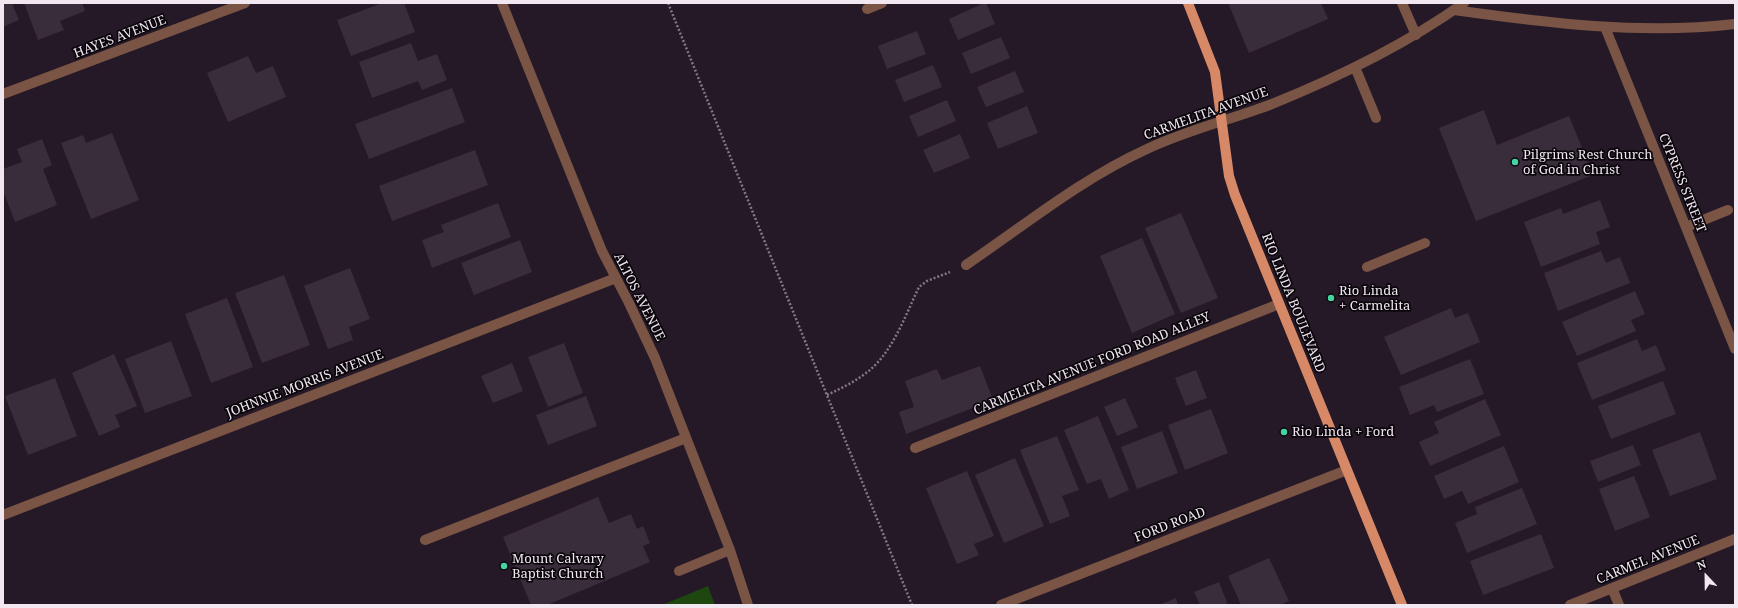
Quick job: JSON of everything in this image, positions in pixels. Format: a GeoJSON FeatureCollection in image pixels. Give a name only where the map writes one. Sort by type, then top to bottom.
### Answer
{"type":"FeatureCollection","features":[{"type":"Feature","properties":{"kind":"main road","name":"RIO LINDA BOULEVARD"},"geometry":{"type":"LineString","coordinates":[[1188,3],[1215,72],[1228,176],[1402,605]]}},
{"type":"Feature","properties":{"kind":"street","name":"HAYES AVENUE"},"geometry":{"type":"LineString","coordinates":[[3,94],[245,3]]}},
{"type":"Feature","properties":{"kind":"street","name":"ALTOS AVENUE"},"geometry":{"type":"LineString","coordinates":[[502,3],[602,251],[630,303],[655,358],[730,550],[748,605]]}},
{"type":"Feature","properties":{"kind":"street"},"geometry":{"type":"LineString","coordinates":[[867,9],[882,3]]}},
{"type":"Feature","properties":{"kind":"street"},"geometry":{"type":"LineString","coordinates":[[1402,3],[1416,35]]}},
{"type":"Feature","properties":{"kind":"street","name":"CARMELITA AVENUE"},"geometry":{"type":"LineString","coordinates":[[966,265],[1018,230],[1052,203],[1108,169],[1147,149],[1222,120],[1270,104],[1355,67],[1416,35],[1464,3]]}},
{"type":"Feature","properties":{"kind":"street"},"geometry":{"type":"LineString","coordinates":[[1454,10],[1552,23],[1605,27],[1664,28],[1735,24]]}},
{"type":"Feature","properties":{"kind":"street","name":"CYPRESS STREET"},"geometry":{"type":"LineString","coordinates":[[1605,27],[1735,349]]}},
{"type":"Feature","properties":{"kind":"street"},"geometry":{"type":"LineString","coordinates":[[1355,67],[1376,118]]}},
{"type":"Feature","properties":{"kind":"street"},"geometry":{"type":"LineString","coordinates":[[1686,227],[1728,210]]}},
{"type":"Feature","properties":{"kind":"street"},"geometry":{"type":"LineString","coordinates":[[1367,267],[1425,243]]}},
{"type":"Feature","properties":{"kind":"street","name":"JOHNNIE MORRIS AVENUE"},"geometry":{"type":"LineString","coordinates":[[3,515],[616,278]]}},
{"type":"Feature","properties":{"kind":"street","name":"CARMELITA AVENUE FORD ROAD ALLEY"},"geometry":{"type":"LineString","coordinates":[[915,448],[1279,304]]}},
{"type":"Feature","properties":{"kind":"street"},"geometry":{"type":"LineString","coordinates":[[425,540],[686,438]]}},
{"type":"Feature","properties":{"kind":"street","name":"FORD ROAD"},"geometry":{"type":"LineString","coordinates":[[1001,605],[1347,470]]}},
{"type":"Feature","properties":{"kind":"street","name":"CARMEL AVENUE"},"geometry":{"type":"LineString","coordinates":[[1570,605],[1735,539]]}},
{"type":"Feature","properties":{"kind":"street"},"geometry":{"type":"LineString","coordinates":[[679,571],[730,550]]}},
{"type":"Feature","properties":{"kind":"street"},"geometry":{"type":"LineString","coordinates":[[1612,588],[1619,605]]}},
{"type":"Feature","properties":{"kind":"path"},"geometry":{"type":"LineString","coordinates":[[668,3],[912,605]]}},
{"type":"Feature","properties":{"kind":"path"},"geometry":{"type":"LineString","coordinates":[[827,395],[858,378],[878,362],[889,348],[919,287],[923,283],[966,265]]}},
{"type":"Feature","properties":{"kind":"green space"},"geometry":{"type":"Polygon","coordinates":[[[708,586],[715,605],[662,605],[708,586]]]}},
{"type":"Feature","properties":{"kind":"building"},"geometry":{"type":"Polygon","coordinates":[[[3,3],[12,3],[19,20],[3,27],[3,3]]]}},
{"type":"Feature","properties":{"kind":"building"},"geometry":{"type":"Polygon","coordinates":[[[24,3],[82,3],[85,11],[60,21],[64,30],[38,40],[24,3]]]}},
{"type":"Feature","properties":{"kind":"building"},"geometry":{"type":"Polygon","coordinates":[[[382,3],[404,3],[415,32],[351,56],[337,20],[382,3]]]}},
{"type":"Feature","properties":{"kind":"building"},"geometry":{"type":"Polygon","coordinates":[[[986,3],[995,24],[958,40],[949,19],[986,3]]]}},
{"type":"Feature","properties":{"kind":"building"},"geometry":{"type":"Polygon","coordinates":[[[1228,3],[1321,3],[1328,19],[1249,53],[1228,3]]]}},
{"type":"Feature","properties":{"kind":"building"},"geometry":{"type":"Polygon","coordinates":[[[917,31],[926,54],[887,69],[878,46],[917,31]]]}},
{"type":"Feature","properties":{"kind":"building"},"geometry":{"type":"Polygon","coordinates":[[[1001,37],[1010,58],[971,74],[962,53],[1001,37]]]}},
{"type":"Feature","properties":{"kind":"building"},"geometry":{"type":"Polygon","coordinates":[[[411,43],[418,61],[437,54],[447,80],[422,90],[418,81],[372,98],[359,62],[411,43]]]}},
{"type":"Feature","properties":{"kind":"building"},"geometry":{"type":"Polygon","coordinates":[[[248,56],[256,73],[273,66],[286,97],[228,122],[207,73],[248,56]]]}},
{"type":"Feature","properties":{"kind":"building"},"geometry":{"type":"Polygon","coordinates":[[[933,65],[942,87],[904,102],[895,80],[933,65]]]}},
{"type":"Feature","properties":{"kind":"building"},"geometry":{"type":"Polygon","coordinates":[[[1015,71],[1024,92],[986,107],[977,87],[1015,71]]]}},
{"type":"Feature","properties":{"kind":"building"},"geometry":{"type":"Polygon","coordinates":[[[452,88],[465,122],[369,159],[355,124],[452,88]]]}},
{"type":"Feature","properties":{"kind":"building"},"geometry":{"type":"Polygon","coordinates":[[[947,100],[956,121],[918,137],[909,116],[947,100]]]}},
{"type":"Feature","properties":{"kind":"building"},"geometry":{"type":"Polygon","coordinates":[[[1027,106],[1038,133],[998,149],[987,123],[1027,106]]]}},
{"type":"Feature","properties":{"kind":"building"},"geometry":{"type":"Polygon","coordinates":[[[1484,110],[1497,145],[1569,116],[1593,175],[1476,221],[1439,128],[1484,110]]]}},
{"type":"Feature","properties":{"kind":"building"},"geometry":{"type":"Polygon","coordinates":[[[112,133],[139,200],[91,219],[61,143],[83,135],[86,143],[112,133]]]}},
{"type":"Feature","properties":{"kind":"building"},"geometry":{"type":"Polygon","coordinates":[[[960,134],[970,158],[934,173],[923,150],[960,134]]]}},
{"type":"Feature","properties":{"kind":"building"},"geometry":{"type":"Polygon","coordinates":[[[42,139],[52,165],[43,169],[57,205],[15,222],[3,191],[3,169],[22,162],[17,149],[42,139]]]}},
{"type":"Feature","properties":{"kind":"building"},"geometry":{"type":"Polygon","coordinates":[[[475,150],[488,185],[392,221],[379,186],[475,150]]]}},
{"type":"Feature","properties":{"kind":"building"},"geometry":{"type":"Polygon","coordinates":[[[1600,200],[1610,227],[1596,232],[1600,244],[1541,267],[1524,222],[1561,208],[1563,214],[1600,200]]]}},
{"type":"Feature","properties":{"kind":"building"},"geometry":{"type":"Polygon","coordinates":[[[498,203],[511,237],[432,268],[422,240],[444,232],[441,225],[498,203]]]}},
{"type":"Feature","properties":{"kind":"building"},"geometry":{"type":"Polygon","coordinates":[[[1181,213],[1218,298],[1181,313],[1145,228],[1181,213]]]}},
{"type":"Feature","properties":{"kind":"building"},"geometry":{"type":"Polygon","coordinates":[[[1142,238],[1175,314],[1132,333],[1100,256],[1142,238]]]}},
{"type":"Feature","properties":{"kind":"building"},"geometry":{"type":"Polygon","coordinates":[[[520,240],[532,272],[474,295],[461,263],[520,240]]]}},
{"type":"Feature","properties":{"kind":"building"},"geometry":{"type":"Polygon","coordinates":[[[1601,251],[1606,263],[1620,257],[1630,283],[1558,311],[1544,273],[1601,251]]]}},
{"type":"Feature","properties":{"kind":"building"},"geometry":{"type":"Polygon","coordinates":[[[350,268],[370,319],[349,327],[353,340],[328,349],[304,286],[350,268]]]}},
{"type":"Feature","properties":{"kind":"building"},"geometry":{"type":"Polygon","coordinates":[[[284,275],[310,345],[262,363],[235,293],[284,275]]]}},
{"type":"Feature","properties":{"kind":"building"},"geometry":{"type":"Polygon","coordinates":[[[1635,291],[1645,314],[1631,320],[1636,331],[1577,356],[1562,322],[1635,291]]]}},
{"type":"Feature","properties":{"kind":"building"},"geometry":{"type":"Polygon","coordinates":[[[227,298],[253,367],[211,383],[185,314],[227,298]]]}},
{"type":"Feature","properties":{"kind":"building"},"geometry":{"type":"Polygon","coordinates":[[[1451,308],[1455,318],[1468,313],[1480,342],[1401,375],[1384,337],[1451,308]]]}},
{"type":"Feature","properties":{"kind":"building"},"geometry":{"type":"Polygon","coordinates":[[[1637,339],[1642,351],[1656,345],[1666,370],[1592,400],[1577,363],[1637,339]]]}},
{"type":"Feature","properties":{"kind":"building"},"geometry":{"type":"Polygon","coordinates":[[[171,341],[192,396],[145,413],[125,359],[171,341]]]}},
{"type":"Feature","properties":{"kind":"building"},"geometry":{"type":"Polygon","coordinates":[[[564,343],[583,393],[548,407],[528,357],[564,343]]]}},
{"type":"Feature","properties":{"kind":"building"},"geometry":{"type":"Polygon","coordinates":[[[114,354],[137,406],[115,415],[120,427],[99,436],[72,373],[114,354]]]}},
{"type":"Feature","properties":{"kind":"building"},"geometry":{"type":"Polygon","coordinates":[[[1470,359],[1484,394],[1437,412],[1434,405],[1410,415],[1399,387],[1470,359]]]}},
{"type":"Feature","properties":{"kind":"building"},"geometry":{"type":"Polygon","coordinates":[[[512,363],[523,391],[493,403],[481,376],[512,363]]]}},
{"type":"Feature","properties":{"kind":"building"},"geometry":{"type":"Polygon","coordinates":[[[980,366],[993,400],[906,434],[899,412],[914,407],[905,381],[937,369],[942,380],[980,366]]]}},
{"type":"Feature","properties":{"kind":"building"},"geometry":{"type":"Polygon","coordinates":[[[1196,370],[1207,398],[1186,406],[1175,378],[1196,370]]]}},
{"type":"Feature","properties":{"kind":"building"},"geometry":{"type":"Polygon","coordinates":[[[55,378],[77,436],[28,455],[5,396],[55,378]]]}},
{"type":"Feature","properties":{"kind":"building"},"geometry":{"type":"Polygon","coordinates":[[[1663,381],[1676,414],[1611,439],[1598,406],[1663,381]]]}},
{"type":"Feature","properties":{"kind":"building"},"geometry":{"type":"Polygon","coordinates":[[[586,396],[597,426],[548,445],[536,415],[586,396]]]}},
{"type":"Feature","properties":{"kind":"building"},"geometry":{"type":"Polygon","coordinates":[[[1125,398],[1138,427],[1117,436],[1104,407],[1125,398]]]}},
{"type":"Feature","properties":{"kind":"building"},"geometry":{"type":"Polygon","coordinates":[[[1485,399],[1501,435],[1430,466],[1419,442],[1439,433],[1434,422],[1485,399]]]}},
{"type":"Feature","properties":{"kind":"building"},"geometry":{"type":"Polygon","coordinates":[[[1211,409],[1228,453],[1185,470],[1168,425],[1211,409]]]}},
{"type":"Feature","properties":{"kind":"building"},"geometry":{"type":"Polygon","coordinates":[[[1098,416],[1129,490],[1109,499],[1101,479],[1087,484],[1064,430],[1098,416]]]}},
{"type":"Feature","properties":{"kind":"building"},"geometry":{"type":"Polygon","coordinates":[[[1162,431],[1178,473],[1137,489],[1121,447],[1162,431]]]}},
{"type":"Feature","properties":{"kind":"building"},"geometry":{"type":"Polygon","coordinates":[[[1700,432],[1717,479],[1670,496],[1652,450],[1700,432]]]}},
{"type":"Feature","properties":{"kind":"building"},"geometry":{"type":"Polygon","coordinates":[[[1057,436],[1079,490],[1062,496],[1070,516],[1050,524],[1020,450],[1057,436]]]}},
{"type":"Feature","properties":{"kind":"building"},"geometry":{"type":"Polygon","coordinates":[[[1633,445],[1641,465],[1598,482],[1590,461],[1633,445]]]}},
{"type":"Feature","properties":{"kind":"building"},"geometry":{"type":"Polygon","coordinates":[[[1504,446],[1519,482],[1468,504],[1462,491],[1444,499],[1434,476],[1504,446]]]}},
{"type":"Feature","properties":{"kind":"building"},"geometry":{"type":"Polygon","coordinates":[[[1015,458],[1044,526],[1004,543],[975,475],[1015,458]]]}},
{"type":"Feature","properties":{"kind":"building"},"geometry":{"type":"Polygon","coordinates":[[[967,471],[994,536],[974,544],[979,555],[957,564],[926,488],[967,471]]]}},
{"type":"Feature","properties":{"kind":"building"},"geometry":{"type":"Polygon","coordinates":[[[1634,476],[1650,517],[1615,531],[1599,489],[1634,476]]]}},
{"type":"Feature","properties":{"kind":"building"},"geometry":{"type":"Polygon","coordinates":[[[1522,488],[1537,524],[1467,553],[1455,523],[1477,514],[1475,507],[1522,488]]]}},
{"type":"Feature","properties":{"kind":"building"},"geometry":{"type":"Polygon","coordinates":[[[598,497],[609,523],[631,514],[637,529],[643,526],[650,543],[643,546],[650,562],[547,605],[531,605],[503,537],[598,497]]]}},
{"type":"Feature","properties":{"kind":"building"},"geometry":{"type":"Polygon","coordinates":[[[1541,534],[1554,568],[1483,595],[1470,561],[1541,534]]]}},
{"type":"Feature","properties":{"kind":"building"},"geometry":{"type":"Polygon","coordinates":[[[1269,558],[1289,601],[1280,605],[1241,605],[1228,576],[1269,558]]]}},
{"type":"Feature","properties":{"kind":"building"},"geometry":{"type":"Polygon","coordinates":[[[1219,582],[1228,605],[1200,605],[1194,592],[1219,582]]]}},
{"type":"Feature","properties":{"kind":"building"},"geometry":{"type":"Polygon","coordinates":[[[1176,598],[1178,605],[1159,605],[1176,598]]]}},
{"type":"Feature","properties":{"kind":"place","name":"Pilgrims Rest Church of God in Christ"},"geometry":{"type":"Point","coordinates":[1515,162]}},
{"type":"Feature","properties":{"kind":"place","name":"Rio Linda + Carmelita"},"geometry":{"type":"Point","coordinates":[1331,298]}},
{"type":"Feature","properties":{"kind":"place","name":"Rio Linda + Ford"},"geometry":{"type":"Point","coordinates":[1284,432]}},
{"type":"Feature","properties":{"kind":"place","name":"Mount Calvary Baptist Church"},"geometry":{"type":"Point","coordinates":[504,566]}}]}
